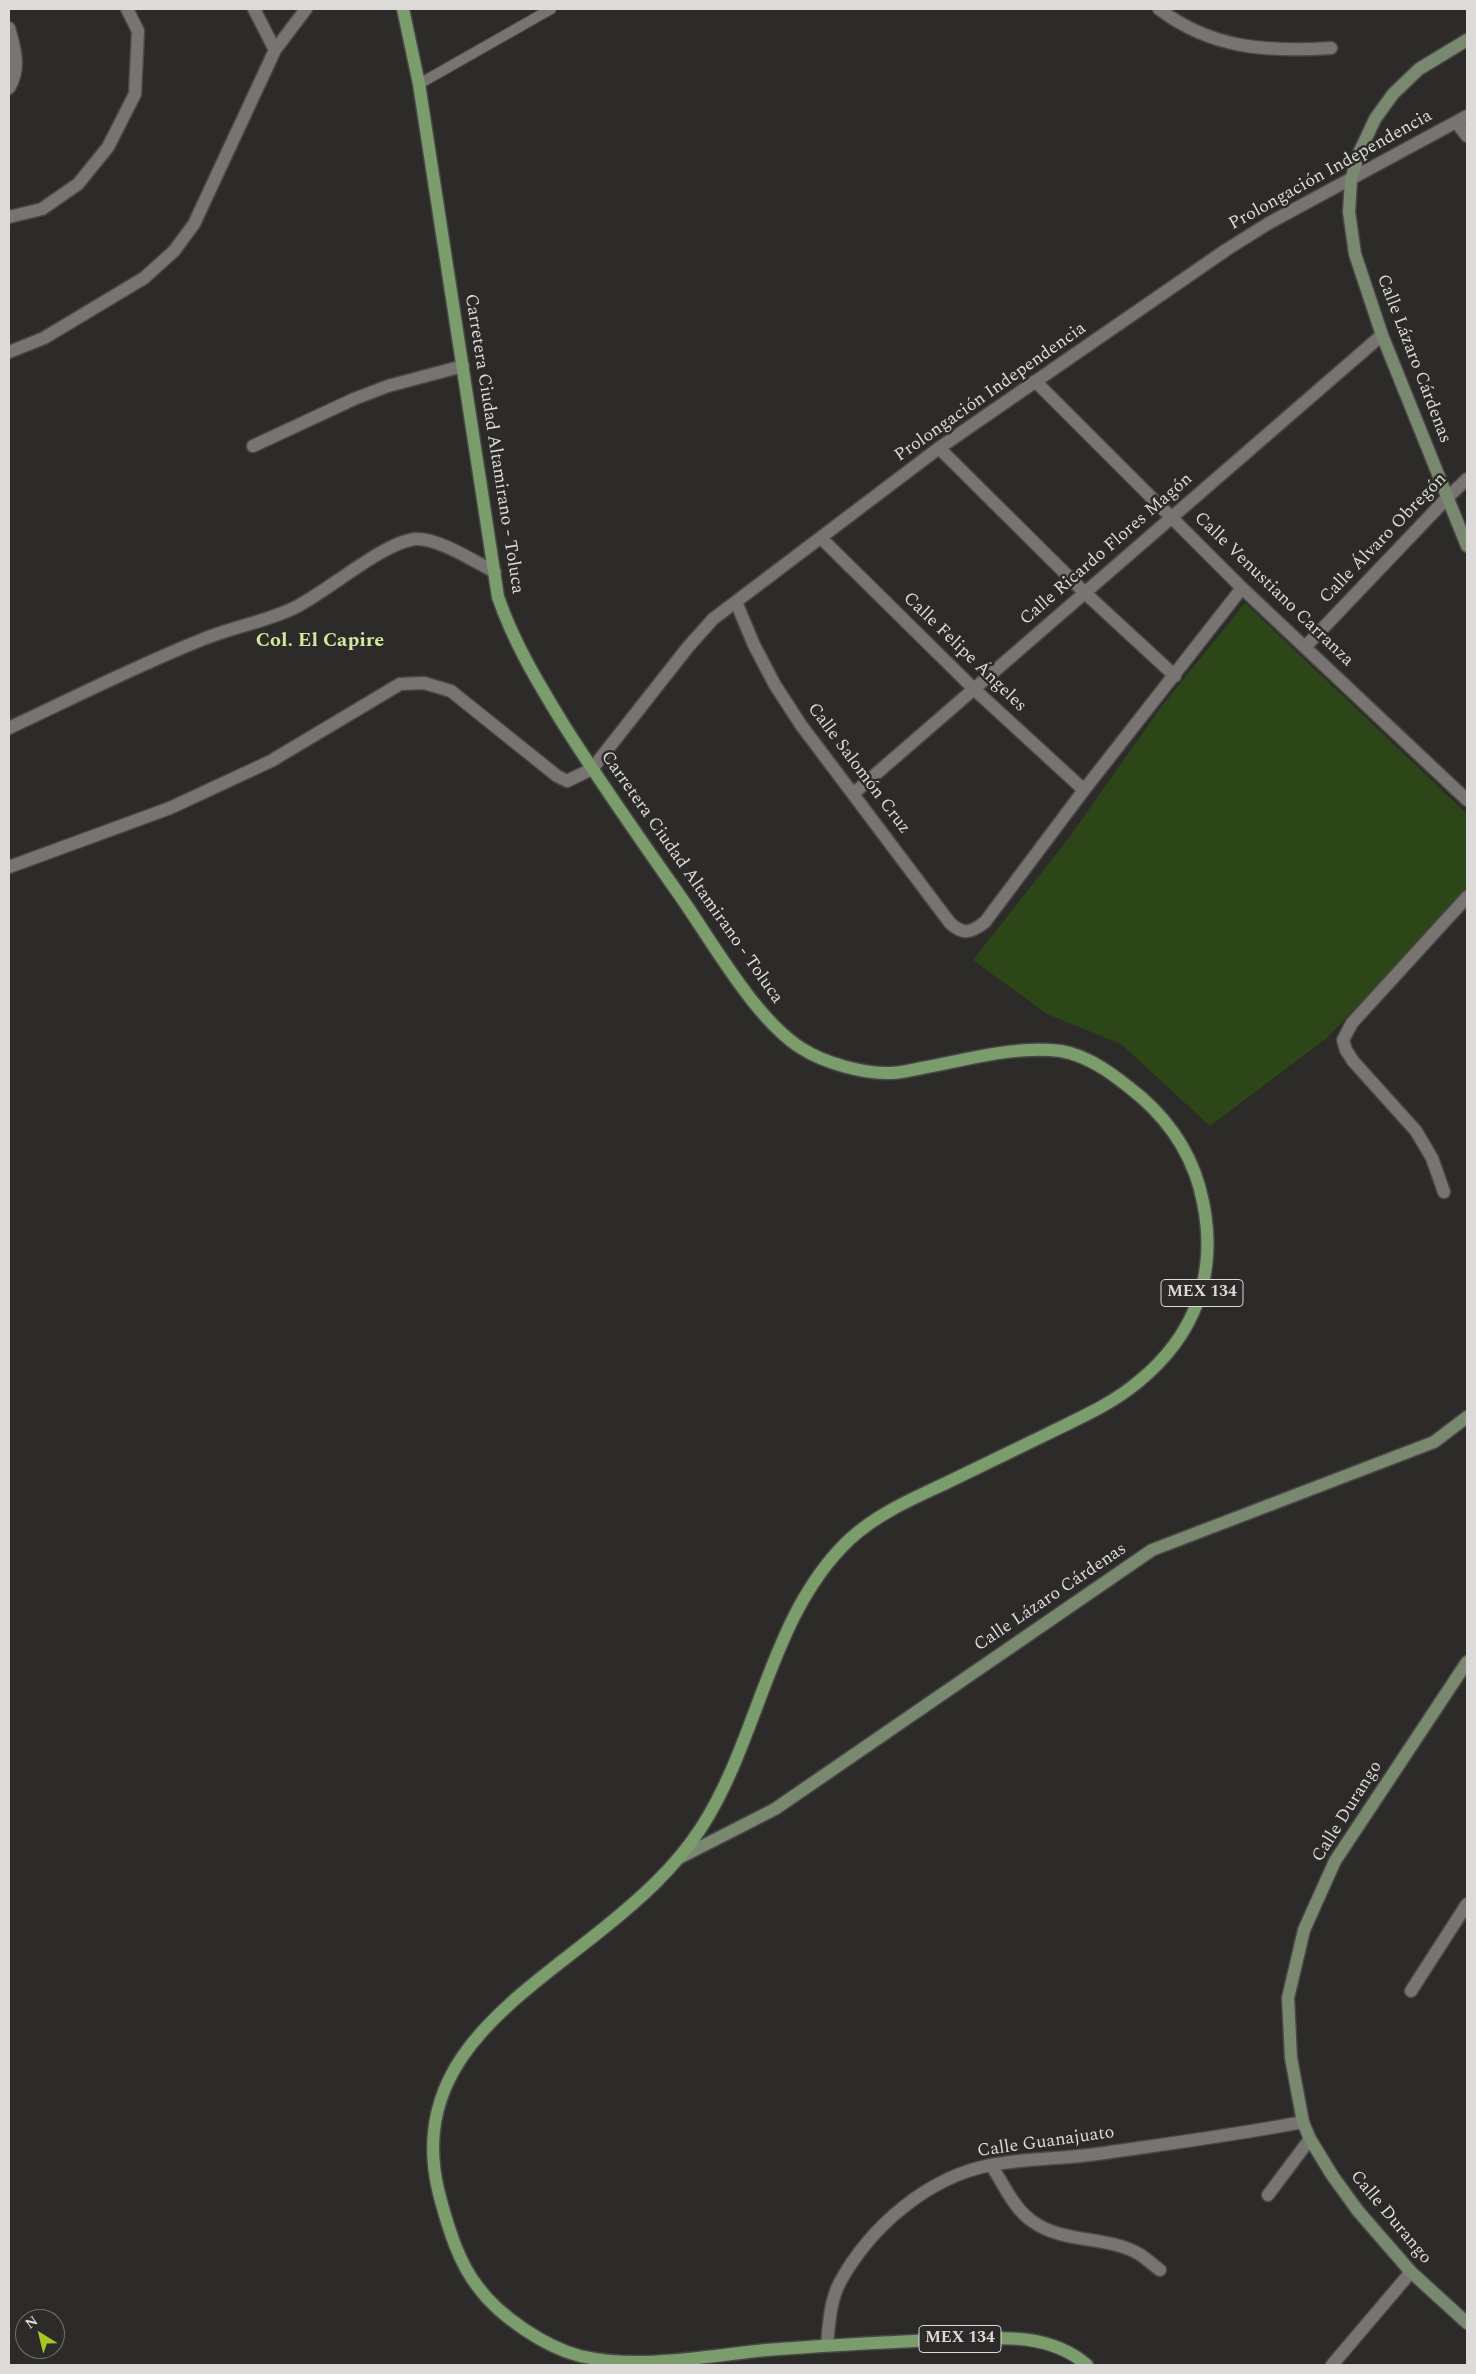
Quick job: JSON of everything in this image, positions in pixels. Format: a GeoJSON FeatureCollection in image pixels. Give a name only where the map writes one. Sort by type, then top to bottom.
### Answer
{"type":"FeatureCollection","features":[{"type":"Feature","properties":{"kind":"main road","name":"Carretera Ciudad Altamirano - Toluca"},"geometry":{"type":"LineString","coordinates":[[403,9],[419,84],[498,597],[524,661],[592,769],[759,1010],[800,1048],[838,1065],[890,1073],[1016,1051],[1066,1052],[1113,1074],[1157,1112],[1189,1156],[1202,1196],[1210,1244],[1202,1295],[1177,1344],[1135,1386],[1083,1416],[895,1508],[856,1533],[821,1570],[794,1614],[738,1756],[704,1823],[679,1858],[650,1888],[606,1927],[509,2003],[477,2034],[451,2073],[440,2106],[432,2144],[437,2188],[451,2237],[478,2287],[512,2321],[559,2350],[587,2358],[642,2362],[827,2345]]}},
{"type":"Feature","properties":{"kind":"main road","name":"MEX 134"},"geometry":{"type":"LineString","coordinates":[[827,2345],[1005,2337],[1042,2342],[1075,2354],[1087,2365]]}},
{"type":"Feature","properties":{"kind":"street"},"geometry":{"type":"LineString","coordinates":[[9,217],[42,209],[78,184],[108,147],[135,94],[138,31],[127,9]]}},
{"type":"Feature","properties":{"kind":"street"},"geometry":{"type":"LineString","coordinates":[[254,9],[275,50]]}},
{"type":"Feature","properties":{"kind":"street"},"geometry":{"type":"LineString","coordinates":[[9,352],[44,338],[144,278],[174,251],[194,224],[275,50],[306,9]]}},
{"type":"Feature","properties":{"kind":"street"},"geometry":{"type":"LineString","coordinates":[[1159,9],[1195,32],[1220,42],[1263,48],[1331,48]]}},
{"type":"Feature","properties":{"kind":"street"},"geometry":{"type":"LineString","coordinates":[[9,28],[17,57],[15,78],[9,88]]}},
{"type":"Feature","properties":{"kind":"street","name":"Calle Lázaro Cárdenas"},"geometry":{"type":"LineString","coordinates":[[1467,40],[1419,69],[1393,94],[1375,119],[1359,153],[1351,180],[1349,212],[1355,254],[1382,335],[1467,546]]}},
{"type":"Feature","properties":{"kind":"street","name":"Prolongación Independencia"},"geometry":{"type":"LineString","coordinates":[[592,769],[688,647],[714,619],[939,448],[1226,250],[1269,223],[1467,116]]}},
{"type":"Feature","properties":{"kind":"street"},"geometry":{"type":"LineString","coordinates":[[1456,122],[1467,136]]}},
{"type":"Feature","properties":{"kind":"street","name":"Calle Ricardo Flores Magón"},"geometry":{"type":"LineString","coordinates":[[854,793],[1382,335]]}},
{"type":"Feature","properties":{"kind":"street"},"geometry":{"type":"LineString","coordinates":[[252,446],[354,399],[388,386],[463,366]]}},
{"type":"Feature","properties":{"kind":"street","name":"Calle Venustiano Carranza"},"geometry":{"type":"LineString","coordinates":[[1035,382],[1173,517],[1242,588],[1306,646],[1467,800]]}},
{"type":"Feature","properties":{"kind":"street"},"geometry":{"type":"LineString","coordinates":[[939,448],[1084,592],[1175,676]]}},
{"type":"Feature","properties":{"kind":"street","name":"Calle Álvaro Obregón"},"geometry":{"type":"LineString","coordinates":[[1306,646],[1467,479]]}},
{"type":"Feature","properties":{"kind":"street","name":"Calle Felipe Ángeles"},"geometry":{"type":"LineString","coordinates":[[821,538],[974,689],[1084,790]]}},
{"type":"Feature","properties":{"kind":"street"},"geometry":{"type":"LineString","coordinates":[[9,728],[201,640],[275,616],[296,607],[371,560],[396,546],[415,539],[432,541],[495,572]]}},
{"type":"Feature","properties":{"kind":"street"},"geometry":{"type":"LineString","coordinates":[[1084,790],[1242,588]]}},
{"type":"Feature","properties":{"kind":"street","name":"Calle Salomón Cruz"},"geometry":{"type":"LineString","coordinates":[[736,602],[754,645],[775,685],[802,725],[950,923],[960,932],[977,929],[985,922],[1084,790]]}},
{"type":"Feature","properties":{"kind":"street"},"geometry":{"type":"LineString","coordinates":[[9,867],[170,808],[271,761],[400,684],[424,683],[451,691],[561,780],[570,780],[592,769]]}},
{"type":"Feature","properties":{"kind":"street"},"geometry":{"type":"LineString","coordinates":[[1444,1192],[1432,1158],[1416,1131],[1353,1061],[1346,1050],[1344,1040],[1352,1023],[1467,897]]}},
{"type":"Feature","properties":{"kind":"street","name":"Calle Lázaro Cárdenas"},"geometry":{"type":"LineString","coordinates":[[679,1858],[775,1809],[1152,1550],[1434,1442],[1467,1417]]}},
{"type":"Feature","properties":{"kind":"street","name":"Calle Durango"},"geometry":{"type":"LineString","coordinates":[[1467,1662],[1334,1861],[1304,1930],[1288,1998],[1290,2058],[1303,2122],[1310,2139],[1332,2175],[1358,2210],[1411,2272],[1467,2322]]}},
{"type":"Feature","properties":{"kind":"street"},"geometry":{"type":"LineString","coordinates":[[1411,1991],[1467,1904]]}},
{"type":"Feature","properties":{"kind":"street","name":"Calle Guanajuato"},"geometry":{"type":"LineString","coordinates":[[827,2345],[831,2309],[840,2283],[867,2244],[902,2208],[944,2180],[991,2165],[1083,2156],[1242,2134],[1303,2122]]}},
{"type":"Feature","properties":{"kind":"street"},"geometry":{"type":"LineString","coordinates":[[1268,2195],[1310,2139]]}},
{"type":"Feature","properties":{"kind":"street"},"geometry":{"type":"LineString","coordinates":[[991,2165],[1018,2208],[1030,2221],[1049,2231],[1131,2250],[1160,2270]]}},
{"type":"Feature","properties":{"kind":"street"},"geometry":{"type":"LineString","coordinates":[[1332,2365],[1411,2272]]}},
{"type":"Feature","properties":{"kind":"lane"},"geometry":{"type":"LineString","coordinates":[[419,84],[551,9]]}},
{"type":"Feature","properties":{"kind":"green space"},"geometry":{"type":"Polygon","coordinates":[[[1245,603],[1467,814],[1467,889],[1327,1038],[1210,1126],[1121,1044],[1047,1014],[973,960],[1068,839],[1161,707],[1245,603]]]}},
{"type":"Feature","properties":{"kind":"district","name":"Col. El Capire"},"geometry":{"type":"Point","coordinates":[320,642]}}]}
